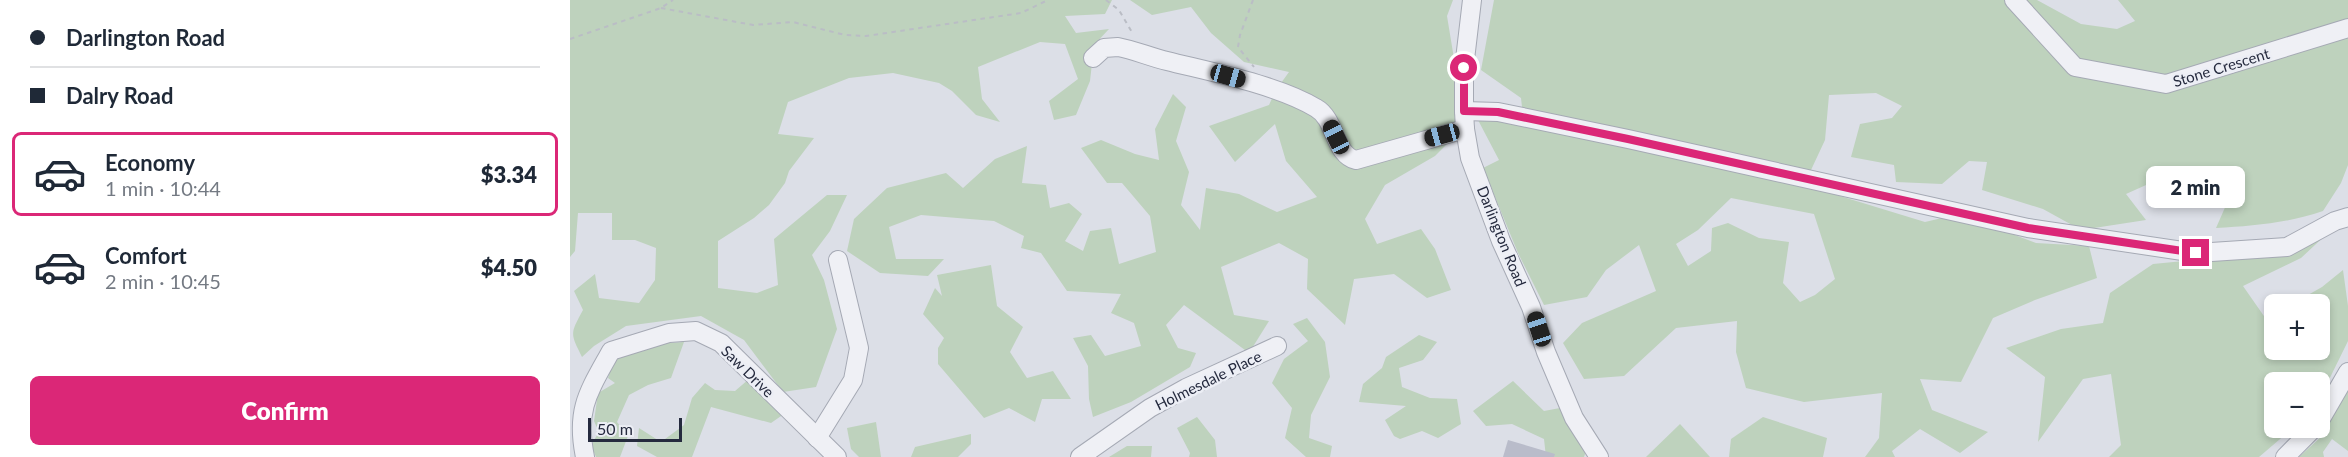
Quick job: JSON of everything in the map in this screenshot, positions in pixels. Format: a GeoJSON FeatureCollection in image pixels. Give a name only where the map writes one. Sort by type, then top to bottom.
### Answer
{"type":"FeatureCollection","features":[{"type":"Feature","properties":{"kind":"street","name":"Darlington Road"},"geometry":{"type":"LineString","coordinates":[[1473,0],[1464,68],[1464,120],[1470,158],[1501,241],[1532,307],[1546,352],[1574,418],[1599,457]]}},
{"type":"Feature","properties":{"kind":"street","name":"Stone Crescent"},"geometry":{"type":"LineString","coordinates":[[2014,0],[2075,68],[2166,84],[2348,28]]}},
{"type":"Feature","properties":{"kind":"street"},"geometry":{"type":"LineString","coordinates":[[1093,58],[1097,52],[1109,46],[1126,48],[1266,87],[1310,104],[1321,110],[1328,119],[1345,155],[1356,160],[1464,120],[1498,112],[2028,228],[2196,253],[2287,247],[2335,220],[2348,217]]}},
{"type":"Feature","properties":{"kind":"street"},"geometry":{"type":"LineString","coordinates":[[817,438],[853,380],[859,348],[838,260]]}},
{"type":"Feature","properties":{"kind":"street","name":"Saw Drive"},"geometry":{"type":"LineString","coordinates":[[585,457],[580,434],[586,397],[611,351],[669,333],[696,331],[721,343],[837,457]]}},
{"type":"Feature","properties":{"kind":"street","name":"Holmesdale Place"},"geometry":{"type":"LineString","coordinates":[[1080,457],[1150,408],[1277,346]]}},
{"type":"Feature","properties":{"kind":"street"},"geometry":{"type":"LineString","coordinates":[[2330,403],[2348,372]]}},
{"type":"Feature","properties":{"kind":"street"},"geometry":{"type":"LineString","coordinates":[[2284,457],[2304,438]]}},
{"type":"Feature","properties":{"kind":"path"},"geometry":{"type":"LineString","coordinates":[[570,39],[661,8],[673,0]]}},
{"type":"Feature","properties":{"kind":"path"},"geometry":{"type":"LineString","coordinates":[[661,8],[753,25],[793,22],[845,35],[866,36],[1022,13],[1048,0]]}},
{"type":"Feature","properties":{"kind":"path"},"geometry":{"type":"LineString","coordinates":[[1106,0],[1119,10],[1134,37],[1138,53]]}},
{"type":"Feature","properties":{"kind":"path"},"geometry":{"type":"LineString","coordinates":[[1252,0],[1238,47],[1251,62],[1266,87]]}},
{"type":"Feature","properties":{"kind":"green space"},"geometry":{"type":"Polygon","coordinates":[[[570,0],[1112,0],[1105,14],[1065,16],[1076,33],[1109,29],[1094,45],[1090,81],[1076,115],[1054,120],[1049,101],[1078,79],[1065,44],[1040,42],[978,67],[982,99],[1000,122],[976,115],[952,91],[939,83],[893,73],[849,78],[788,102],[778,134],[814,138],[789,171],[785,183],[769,205],[754,218],[718,241],[718,288],[757,293],[778,285],[774,239],[827,195],[847,195],[830,231],[812,255],[824,280],[837,329],[816,387],[783,392],[744,340],[701,316],[626,326],[594,346],[582,357],[573,334],[583,310],[574,291],[595,274],[599,298],[639,303],[655,280],[656,248],[635,240],[612,240],[612,213],[578,213],[575,251],[570,257],[570,0]]]}},
{"type":"Feature","properties":{"kind":"green space"},"geometry":{"type":"Polygon","coordinates":[[[1130,0],[1453,0],[1447,16],[1458,83],[1462,129],[1435,156],[1385,185],[1365,219],[1377,244],[1421,229],[1435,249],[1451,290],[1427,298],[1394,274],[1354,279],[1345,325],[1307,289],[1308,259],[1279,243],[1221,267],[1234,315],[1269,321],[1249,353],[1184,305],[1166,325],[1178,348],[1196,353],[1190,367],[1131,402],[1093,417],[1089,399],[1088,366],[1073,338],[1091,335],[1105,356],[1141,346],[1134,323],[1111,313],[1121,294],[1067,291],[1041,253],[1021,248],[1024,236],[994,221],[921,215],[889,227],[896,259],[944,259],[928,276],[880,273],[847,251],[854,219],[887,188],[946,173],[963,188],[995,159],[1027,146],[1022,183],[1046,185],[1050,208],[1069,203],[1082,214],[1065,241],[1083,251],[1090,231],[1111,228],[1119,264],[1156,252],[1150,216],[1122,183],[1107,183],[1081,148],[1101,140],[1135,154],[1159,160],[1155,129],[1173,94],[1186,107],[1176,141],[1189,172],[1181,205],[1200,230],[1206,188],[1239,194],[1277,212],[1317,197],[1286,161],[1275,124],[1235,162],[1209,126],[1269,105],[1289,72],[1244,62],[1211,33],[1191,7],[1152,15],[1130,0]]]}},
{"type":"Feature","properties":{"kind":"green space"},"geometry":{"type":"Polygon","coordinates":[[[1494,0],[2037,0],[2081,24],[2117,29],[2135,21],[2118,0],[2348,0],[2348,165],[2341,183],[2323,211],[2297,218],[2257,225],[2216,228],[2234,187],[2184,168],[2126,194],[2146,220],[2081,230],[2043,209],[1982,190],[1987,162],[1969,161],[1942,184],[1896,182],[1894,165],[1851,157],[1860,124],[1892,118],[1902,106],[1876,93],[1829,95],[1825,140],[1804,185],[1925,222],[1959,214],[2036,243],[2089,246],[2097,278],[1993,318],[1961,382],[1920,379],[1932,410],[1988,432],[1960,453],[1920,429],[1892,451],[1895,457],[1865,457],[1879,438],[1882,393],[1804,402],[1746,388],[1736,352],[1737,321],[1676,328],[1624,376],[1584,379],[1563,343],[1582,323],[1656,291],[1639,245],[1606,270],[1587,297],[1544,305],[1518,253],[1483,168],[1499,160],[1478,120],[1523,116],[1521,98],[1481,70],[1494,0]],[[1731,198],[1698,230],[1676,244],[1688,266],[1711,251],[1712,228],[1728,223],[1759,238],[1789,242],[1783,283],[1800,302],[1815,295],[1835,279],[1814,214],[1731,198]]]}},
{"type":"Feature","properties":{"kind":"green space"},"geometry":{"type":"Polygon","coordinates":[[[2330,231],[2301,258],[2243,286],[2264,316],[2264,360],[2330,360],[2330,294],[2310,294],[2343,270],[2348,306],[2348,341],[2330,378],[2330,372],[2264,372],[2264,438],[2281,438],[2259,457],[2109,457],[2121,445],[2111,374],[2083,379],[2038,442],[2045,377],[2006,348],[2061,329],[2103,323],[2110,293],[2153,264],[2225,257],[2330,231]]]}},
{"type":"Feature","properties":{"kind":"green space"},"geometry":{"type":"Polygon","coordinates":[[[991,265],[997,306],[1023,327],[1010,352],[1027,378],[1053,371],[1071,399],[1042,399],[1035,422],[1009,408],[984,418],[938,364],[938,348],[944,338],[923,314],[935,288],[942,296],[937,275],[991,265]]]}},
{"type":"Feature","properties":{"kind":"green space"},"geometry":{"type":"Polygon","coordinates":[[[1307,318],[1325,342],[1330,377],[1311,415],[1309,438],[1332,446],[1330,457],[1306,457],[1285,438],[1292,408],[1272,383],[1284,359],[1308,341],[1293,324],[1307,318]]]}},
{"type":"Feature","properties":{"kind":"green space"},"geometry":{"type":"Polygon","coordinates":[[[1419,335],[1437,342],[1423,360],[1399,368],[1402,387],[1430,398],[1457,399],[1461,424],[1438,438],[1422,431],[1400,439],[1394,436],[1385,420],[1406,406],[1359,402],[1363,384],[1382,368],[1386,357],[1419,335]]]}},
{"type":"Feature","properties":{"kind":"green space"},"geometry":{"type":"Polygon","coordinates":[[[684,342],[671,378],[648,385],[629,395],[617,422],[628,436],[620,457],[596,457],[591,445],[599,432],[594,421],[598,393],[615,383],[608,378],[618,346],[684,342]]]}},
{"type":"Feature","properties":{"kind":"green space"},"geometry":{"type":"Polygon","coordinates":[[[749,379],[784,414],[771,423],[711,407],[692,457],[657,457],[637,446],[639,428],[661,442],[684,425],[692,398],[705,383],[715,390],[735,391],[749,379]]]}},
{"type":"Feature","properties":{"kind":"green space"},"geometry":{"type":"Polygon","coordinates":[[[1513,381],[1544,411],[1560,408],[1586,451],[1584,457],[1546,457],[1544,439],[1512,424],[1486,426],[1473,411],[1513,381]]]}},
{"type":"Feature","properties":{"kind":"green space"},"geometry":{"type":"Polygon","coordinates":[[[2348,383],[2348,451],[2332,439],[2323,452],[2324,457],[2299,457],[2320,438],[2330,438],[2330,420],[2348,383]]]}},
{"type":"Feature","properties":{"kind":"green space"},"geometry":{"type":"Polygon","coordinates":[[[1197,417],[1215,440],[1217,457],[1189,457],[1190,453],[1177,428],[1197,417]]]}},
{"type":"Feature","properties":{"kind":"green space"},"geometry":{"type":"Polygon","coordinates":[[[1763,417],[1827,438],[1823,457],[1729,457],[1731,439],[1763,417]]]}},
{"type":"Feature","properties":{"kind":"green space"},"geometry":{"type":"Polygon","coordinates":[[[876,422],[881,457],[859,457],[851,449],[847,428],[876,422]]]}},
{"type":"Feature","properties":{"kind":"green space"},"geometry":{"type":"Polygon","coordinates":[[[1680,424],[1710,457],[1646,457],[1680,424]]]}},
{"type":"Feature","properties":{"kind":"green space"},"geometry":{"type":"Polygon","coordinates":[[[971,434],[971,444],[958,457],[911,457],[915,447],[971,434]]]}},
{"type":"Feature","properties":{"kind":"green space"},"geometry":{"type":"Polygon","coordinates":[[[1127,446],[1152,446],[1151,457],[1109,457],[1127,446]]]}},
{"type":"Feature","properties":{"kind":"building"},"geometry":{"type":"Polygon","coordinates":[[[1508,440],[1555,454],[1554,457],[1503,457],[1508,440]]]}},
{"type":"Feature","properties":{"kind":"route"},"geometry":{"type":"LineString","coordinates":[[1464,68],[1464,111],[1498,112],[2028,228],[2196,253]]}}]}
